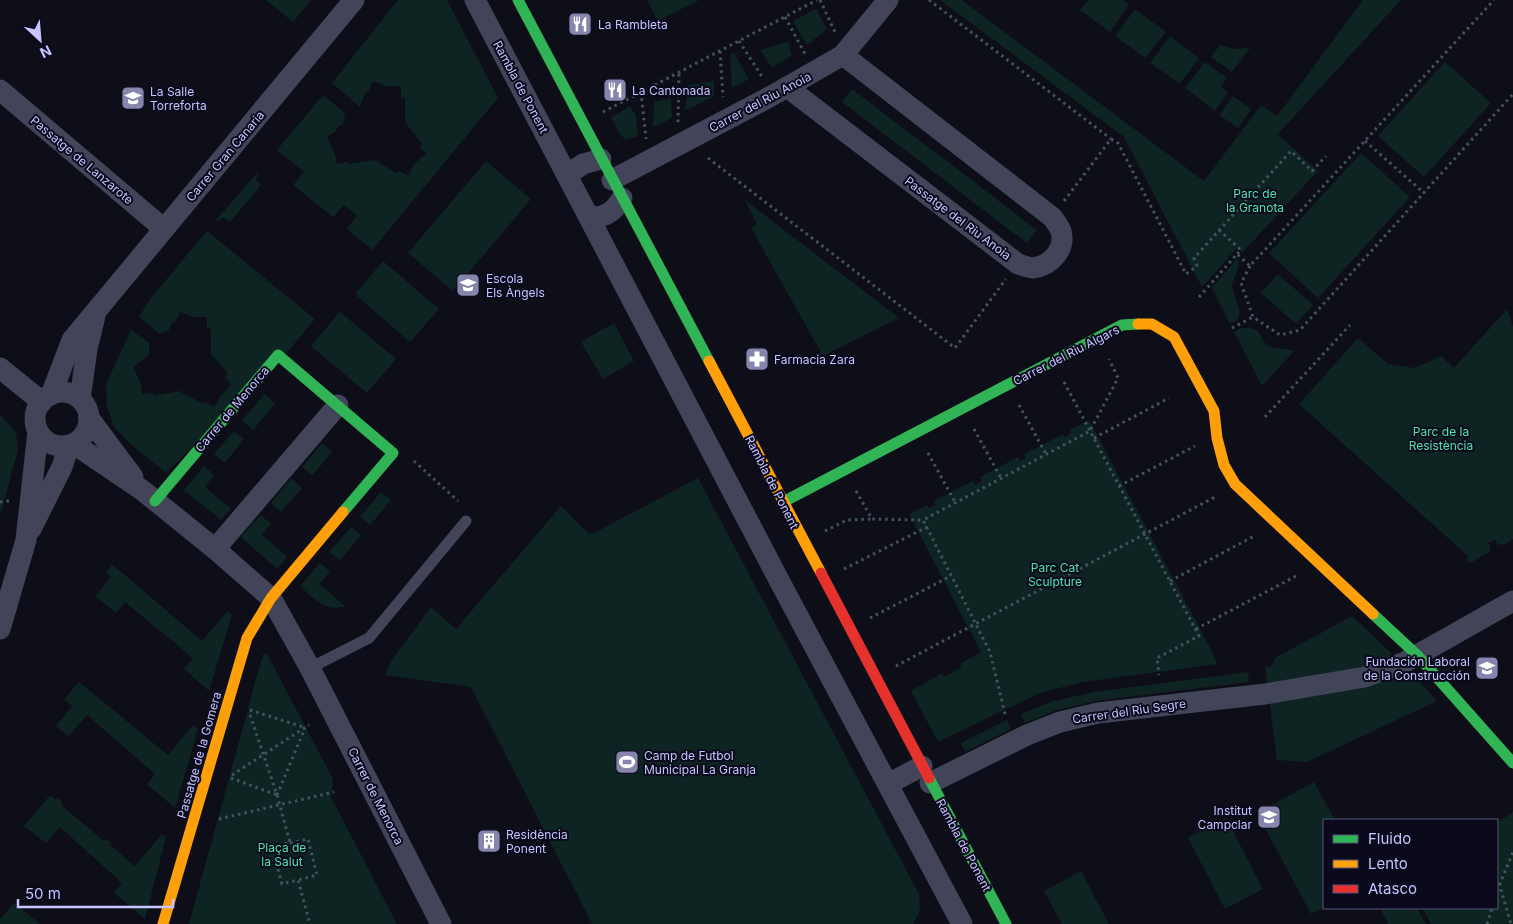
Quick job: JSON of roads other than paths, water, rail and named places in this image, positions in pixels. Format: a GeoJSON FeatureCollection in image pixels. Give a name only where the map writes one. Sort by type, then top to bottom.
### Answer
{"type":"FeatureCollection","features":[{"type":"Feature","properties":{"kind":"street","name":"Carrer Gran Canaria"},"geometry":{"type":"LineString","coordinates":[[46,399],[72,340],[354,0]]}},
{"type":"Feature","properties":{"kind":"street","name":"Rambla de Ponent"},"geometry":{"type":"LineString","coordinates":[[475,0],[962,924]]}},
{"type":"Feature","properties":{"kind":"street","name":"Rambla de Ponent"},"geometry":{"type":"LineString","coordinates":[[518,0],[1006,924]]}},
{"type":"Feature","properties":{"kind":"street","name":"Carrer del Riu Anoia"},"geometry":{"type":"LineString","coordinates":[[617,189],[843,55],[888,0]]}},
{"type":"Feature","properties":{"kind":"street","name":"Passatge del Riu Anoia"},"geometry":{"type":"LineString","coordinates":[[787,87],[1018,264],[1031,268],[1045,265],[1056,256],[1062,243],[1061,229],[1052,217],[843,55]]}},
{"type":"Feature","properties":{"kind":"street","name":"Passatge de Lanzarote"},"geometry":{"type":"LineString","coordinates":[[0,90],[164,229]]}},
{"type":"Feature","properties":{"kind":"street"},"geometry":{"type":"LineString","coordinates":[[566,175],[582,164],[601,159]]}},
{"type":"Feature","properties":{"kind":"street"},"geometry":{"type":"LineString","coordinates":[[589,217],[599,218],[609,214],[617,207],[617,189]]}},
{"type":"Feature","properties":{"kind":"street","name":"Carrer Gran Canaria"},"geometry":{"type":"LineString","coordinates":[[85,408],[88,349],[96,311]]}},
{"type":"Feature","properties":{"kind":"street","name":"Carrer del Riu Algars"},"geometry":{"type":"LineString","coordinates":[[783,502],[1122,325],[1152,324],[1174,337],[1214,412],[1217,438],[1224,464],[1235,484],[1417,655],[1513,763]]}},
{"type":"Feature","properties":{"kind":"street","name":"Carrer de Menorca"},"geometry":{"type":"LineString","coordinates":[[149,495],[278,355],[338,405],[393,453],[272,598]]}},
{"type":"Feature","properties":{"kind":"street"},"geometry":{"type":"LineString","coordinates":[[0,368],[46,399]]}},
{"type":"Feature","properties":{"kind":"street"},"geometry":{"type":"LineString","coordinates":[[0,629],[26,540],[38,431],[37,411],[46,399],[61,393],[71,394],[85,408],[88,428],[83,437],[71,444],[63,446],[53,445],[44,439],[38,431]]}},
{"type":"Feature","properties":{"kind":"street"},"geometry":{"type":"LineString","coordinates":[[215,549],[338,405]]}},
{"type":"Feature","properties":{"kind":"street","name":"Carrer de Menorca"},"geometry":{"type":"LineString","coordinates":[[85,408],[149,495]]}},
{"type":"Feature","properties":{"kind":"street"},"geometry":{"type":"LineString","coordinates":[[26,540],[62,468],[71,444]]}},
{"type":"Feature","properties":{"kind":"street","name":"Carrer de Menorca"},"geometry":{"type":"LineString","coordinates":[[71,444],[149,495],[272,598],[310,668],[441,924]]}},
{"type":"Feature","properties":{"kind":"street","name":"Passatge de la Gomera"},"geometry":{"type":"LineString","coordinates":[[163,924],[247,638],[272,598]]}},
{"type":"Feature","properties":{"kind":"street"},"geometry":{"type":"LineString","coordinates":[[1417,655],[1513,601]]}},
{"type":"Feature","properties":{"kind":"street","name":"Carrer del Riu Segre"},"geometry":{"type":"LineString","coordinates":[[926,774],[1060,722],[1098,713],[1318,686],[1365,677],[1400,665],[1417,655]]}},
{"type":"Feature","properties":{"kind":"street"},"geometry":{"type":"LineString","coordinates":[[888,784],[926,774]]}},
{"type":"Feature","properties":{"kind":"lane"},"geometry":{"type":"LineString","coordinates":[[310,668],[369,638],[466,521]]}},
{"type":"Feature","properties":{"kind":"place","name":"La Rambleta"},"geometry":{"type":"Point","coordinates":[580,24]}},
{"type":"Feature","properties":{"kind":"place","name":"La Cantonada"},"geometry":{"type":"Point","coordinates":[615,90]}},
{"type":"Feature","properties":{"kind":"place","name":"La Salle Torreforta"},"geometry":{"type":"Point","coordinates":[133,98]}},
{"type":"Feature","properties":{"kind":"place","name":"Escola Els Àngels"},"geometry":{"type":"Point","coordinates":[468,285]}},
{"type":"Feature","properties":{"kind":"place","name":"Farmacia Zara"},"geometry":{"type":"Point","coordinates":[757,359]}},
{"type":"Feature","properties":{"kind":"place","name":"Fundación Laboral de la Construcción"},"geometry":{"type":"Point","coordinates":[1487,668]}},
{"type":"Feature","properties":{"kind":"place","name":"Camp de Futbol Municipal La Granja"},"geometry":{"type":"Point","coordinates":[627,762]}},
{"type":"Feature","properties":{"kind":"place","name":"Institut Campclar"},"geometry":{"type":"Point","coordinates":[1269,817]}},
{"type":"Feature","properties":{"kind":"place","name":"Residència Ponent"},"geometry":{"type":"Point","coordinates":[489,841]}},
{"type":"Feature","properties":{"kind":"park label","name":"Parc de la Granota"},"geometry":{"type":"Point","coordinates":[1255,200]}},
{"type":"Feature","properties":{"kind":"park label","name":"Parc de la Resistència"},"geometry":{"type":"Point","coordinates":[1441,438]}},
{"type":"Feature","properties":{"kind":"park label","name":"Parc Cat Sculpture"},"geometry":{"type":"Point","coordinates":[1055,574]}},
{"type":"Feature","properties":{"kind":"park label","name":"Plaça de la Salut"},"geometry":{"type":"Point","coordinates":[282,854]}}]}
